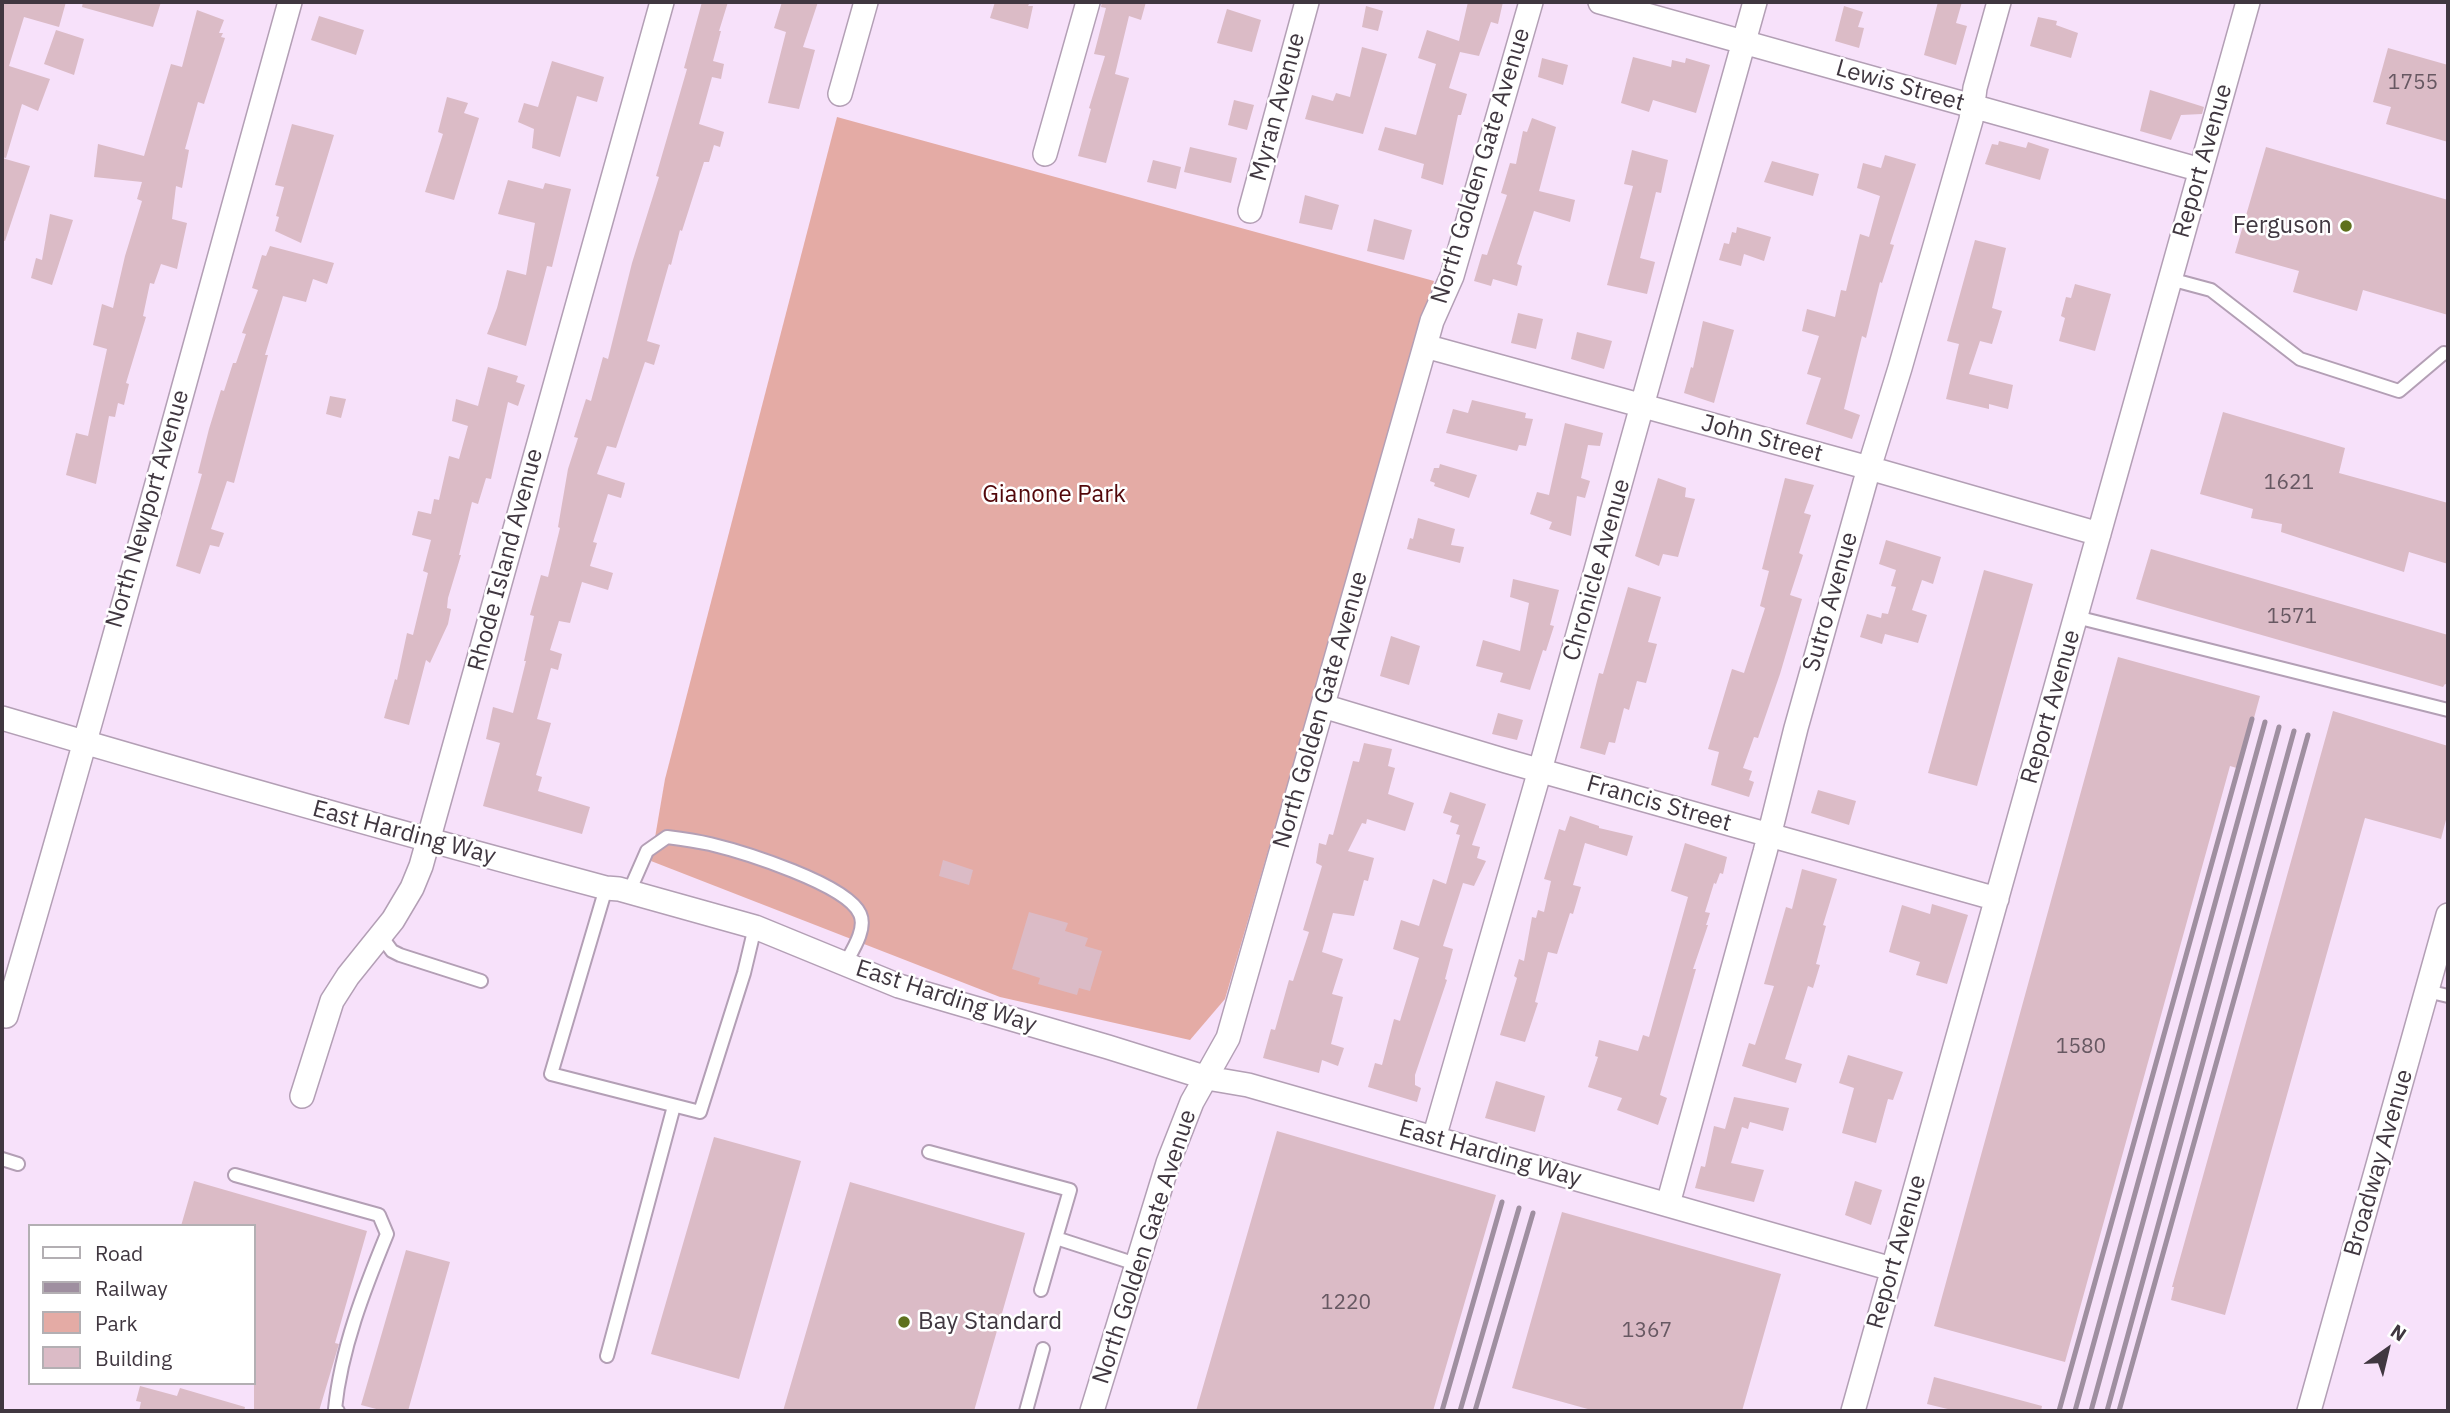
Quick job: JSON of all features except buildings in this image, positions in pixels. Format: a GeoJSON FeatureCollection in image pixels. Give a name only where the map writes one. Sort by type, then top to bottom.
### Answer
{"type":"FeatureCollection","features":[{"type":"Feature","properties":{"kind":"street","name":"North Newport Avenue"},"geometry":{"type":"LineString","coordinates":[[6,1016],[290,2]]}},
{"type":"Feature","properties":{"kind":"street","name":"Rhode Island Avenue"},"geometry":{"type":"LineString","coordinates":[[302,1096],[332,1001],[348,976],[381,936],[412,888],[428,840],[662,2]]}},
{"type":"Feature","properties":{"kind":"street"},"geometry":{"type":"LineString","coordinates":[[840,94],[866,2]]}},
{"type":"Feature","properties":{"kind":"street"},"geometry":{"type":"LineString","coordinates":[[1045,154],[1088,2]]}},
{"type":"Feature","properties":{"kind":"street","name":"Myran Avenue"},"geometry":{"type":"LineString","coordinates":[[1250,211],[1307,2]]}},
{"type":"Feature","properties":{"kind":"street","name":"North Golden Gate Avenue"},"geometry":{"type":"LineString","coordinates":[[1092,1411],[1168,1163],[1192,1102],[1228,1038],[1424,346],[1452,276],[1531,2]]}},
{"type":"Feature","properties":{"kind":"street","name":"Lewis Street"},"geometry":{"type":"LineString","coordinates":[[1600,2],[2201,170]]}},
{"type":"Feature","properties":{"kind":"street","name":"Chronicle Avenue"},"geometry":{"type":"LineString","coordinates":[[1434,1138],[1755,2]]}},
{"type":"Feature","properties":{"kind":"street","name":"Sutro Avenue"},"geometry":{"type":"LineString","coordinates":[[1668,1204],[1796,729],[1971,120],[1975,88],[1999,2]]}},
{"type":"Feature","properties":{"kind":"street","name":"Report Avenue"},"geometry":{"type":"LineString","coordinates":[[1853,1411],[2248,2]]}},
{"type":"Feature","properties":{"kind":"street","name":"John Street"},"geometry":{"type":"LineString","coordinates":[[1424,346],[2099,534]]}},
{"type":"Feature","properties":{"kind":"street","name":"Francis Street"},"geometry":{"type":"LineString","coordinates":[[1323,706],[1997,899]]}},
{"type":"Feature","properties":{"kind":"street","name":"East Harding Way"},"geometry":{"type":"LineString","coordinates":[[2,718],[428,840],[755,927],[899,986],[1207,1078],[1248,1085],[1892,1269]]}},
{"type":"Feature","properties":{"kind":"street","name":"Broadway Avenue"},"geometry":{"type":"LineString","coordinates":[[2309,1411],[2438,993],[2448,915]]}},
{"type":"Feature","properties":{"kind":"lane"},"geometry":{"type":"LineString","coordinates":[[2170,279],[2211,290],[2300,359],[2399,391],[2444,352],[2448,354]]}},
{"type":"Feature","properties":{"kind":"lane"},"geometry":{"type":"LineString","coordinates":[[2076,617],[2448,710]]}},
{"type":"Feature","properties":{"kind":"lane"},"geometry":{"type":"LineString","coordinates":[[629,892],[647,851],[667,837],[711,844],[780,866],[830,887],[850,902],[861,915],[861,929],[845,964]]}},
{"type":"Feature","properties":{"kind":"lane"},"geometry":{"type":"LineString","coordinates":[[606,888],[551,1074],[699,1112],[744,973],[755,927]]}},
{"type":"Feature","properties":{"kind":"lane"},"geometry":{"type":"LineString","coordinates":[[381,936],[392,951],[400,955],[481,981]]}},
{"type":"Feature","properties":{"kind":"lane"},"geometry":{"type":"LineString","coordinates":[[607,1356],[674,1106]]}},
{"type":"Feature","properties":{"kind":"lane"},"geometry":{"type":"LineString","coordinates":[[929,1152],[1070,1190],[1041,1290]]}},
{"type":"Feature","properties":{"kind":"lane"},"geometry":{"type":"LineString","coordinates":[[2,1159],[18,1164]]}},
{"type":"Feature","properties":{"kind":"lane"},"geometry":{"type":"LineString","coordinates":[[235,1175],[379,1215],[387,1234],[368,1280],[338,1378],[335,1409],[338,1411]]}},
{"type":"Feature","properties":{"kind":"lane"},"geometry":{"type":"LineString","coordinates":[[1056,1238],[1136,1264]]}},
{"type":"Feature","properties":{"kind":"lane"},"geometry":{"type":"LineString","coordinates":[[1026,1411],[1043,1349]]}},
{"type":"Feature","properties":{"kind":"green space","name":"Gianone Park"},"geometry":{"type":"Polygon","coordinates":[[[837,117],[1434,281],[1225,999],[1190,1040],[1000,997],[651,861],[665,779],[837,117]]]}},
{"type":"Feature","properties":{"kind":"railway"},"geometry":{"type":"LineString","coordinates":[[2059,1411],[2252,719]]}},
{"type":"Feature","properties":{"kind":"railway"},"geometry":{"type":"LineString","coordinates":[[2075,1411],[2265,722]]}},
{"type":"Feature","properties":{"kind":"railway"},"geometry":{"type":"LineString","coordinates":[[2091,1411],[2279,727]]}},
{"type":"Feature","properties":{"kind":"railway"},"geometry":{"type":"LineString","coordinates":[[2107,1411],[2294,731]]}},
{"type":"Feature","properties":{"kind":"railway"},"geometry":{"type":"LineString","coordinates":[[2119,1411],[2308,735]]}},
{"type":"Feature","properties":{"kind":"railway"},"geometry":{"type":"LineString","coordinates":[[1442,1411],[1502,1202]]}},
{"type":"Feature","properties":{"kind":"railway"},"geometry":{"type":"LineString","coordinates":[[1460,1411],[1519,1208]]}},
{"type":"Feature","properties":{"kind":"railway"},"geometry":{"type":"LineString","coordinates":[[1475,1411],[1533,1213]]}},
{"type":"Feature","properties":{"kind":"place","name":"Ferguson"},"geometry":{"type":"Point","coordinates":[2346,226]}},
{"type":"Feature","properties":{"kind":"place","name":"Bay Standard"},"geometry":{"type":"Point","coordinates":[904,1322]}}]}
